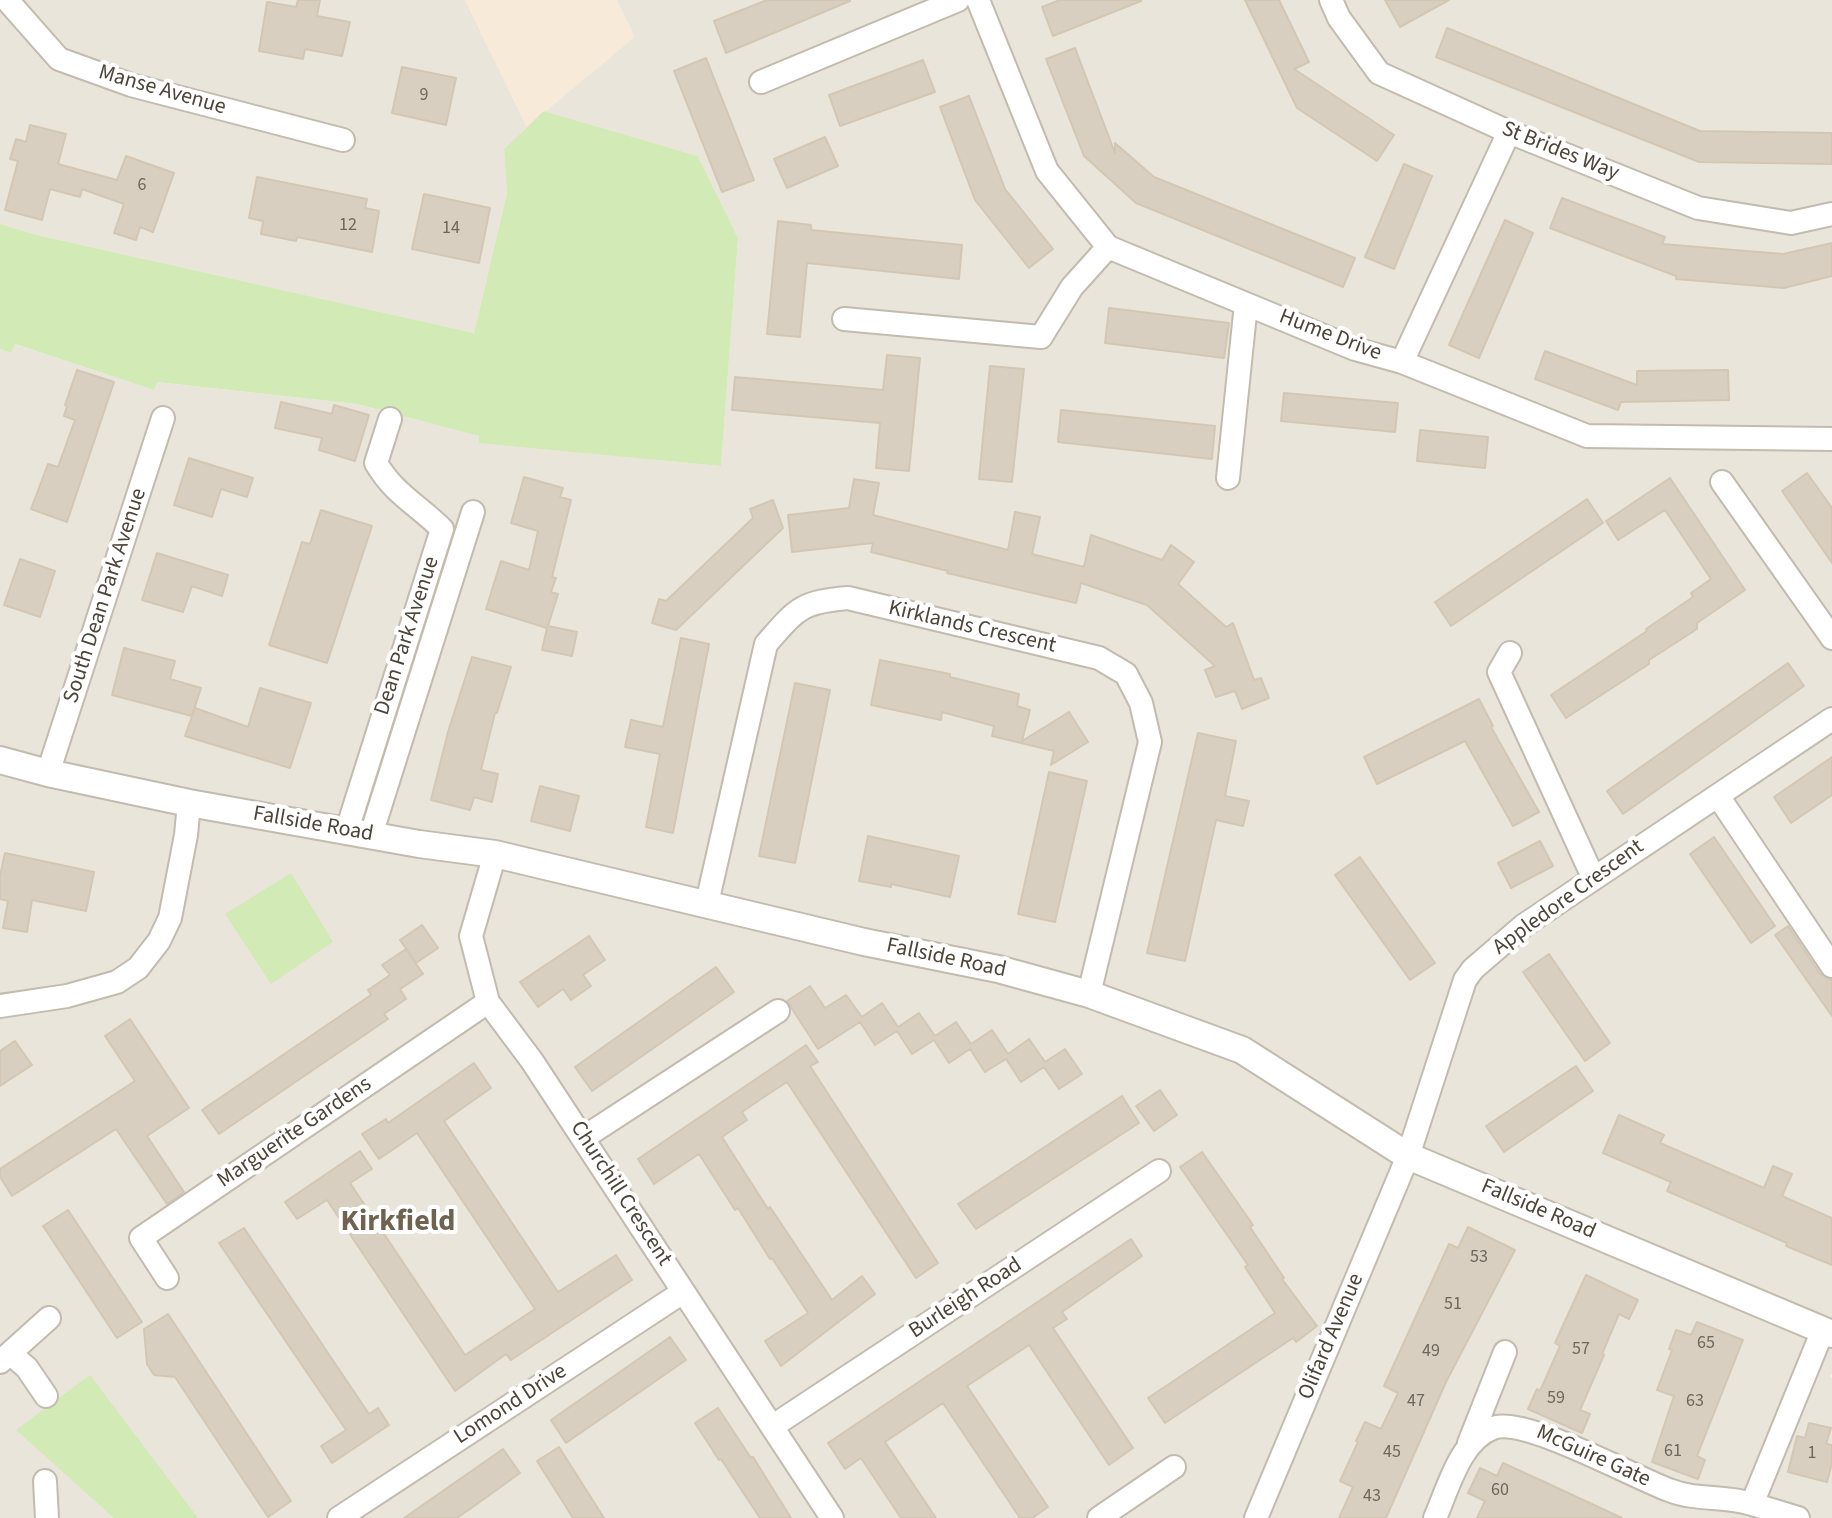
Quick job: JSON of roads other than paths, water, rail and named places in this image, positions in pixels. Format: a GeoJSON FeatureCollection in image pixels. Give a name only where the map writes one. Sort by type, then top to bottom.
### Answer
{"type":"FeatureCollection","features":[{"type":"Feature","properties":{"kind":"street","name":"Manse Avenue"},"geometry":{"type":"LineString","coordinates":[[7,0],[59,59],[131,85],[343,140]]}},
{"type":"Feature","properties":{"kind":"street"},"geometry":{"type":"LineString","coordinates":[[761,82],[958,0]]}},
{"type":"Feature","properties":{"kind":"street","name":"Hume Drive"},"geometry":{"type":"LineString","coordinates":[[978,0],[1047,171],[1108,247],[1355,349],[1402,362],[1587,436],[1832,439]]}},
{"type":"Feature","properties":{"kind":"street","name":"St Brides Way"},"geometry":{"type":"LineString","coordinates":[[1331,0],[1339,18],[1379,73],[1509,132],[1698,208],[1791,223],[1832,214]]}},
{"type":"Feature","properties":{"kind":"street"},"geometry":{"type":"LineString","coordinates":[[1402,362],[1509,132]]}},
{"type":"Feature","properties":{"kind":"street"},"geometry":{"type":"LineString","coordinates":[[844,319],[1041,337],[1072,287],[1108,247]]}},
{"type":"Feature","properties":{"kind":"street"},"geometry":{"type":"LineString","coordinates":[[1228,478],[1246,304]]}},
{"type":"Feature","properties":{"kind":"street","name":"South Dean Park Avenue"},"geometry":{"type":"LineString","coordinates":[[48,773],[163,418]]}},
{"type":"Feature","properties":{"kind":"street","name":"Dean Park Avenue"},"geometry":{"type":"LineString","coordinates":[[359,832],[442,529],[388,483],[376,463],[390,419]]}},
{"type":"Feature","properties":{"kind":"street"},"geometry":{"type":"LineString","coordinates":[[1722,482],[1832,638]]}},
{"type":"Feature","properties":{"kind":"street"},"geometry":{"type":"LineString","coordinates":[[359,832],[473,512]]}},
{"type":"Feature","properties":{"kind":"street","name":"Kirklands Crescent"},"geometry":{"type":"LineString","coordinates":[[707,903],[766,644],[793,613],[816,601],[848,598],[1055,647],[1099,658],[1126,674],[1141,703],[1150,742],[1089,994]]}},
{"type":"Feature","properties":{"kind":"street"},"geometry":{"type":"LineString","coordinates":[[1510,653],[1499,672],[1593,877]]}},
{"type":"Feature","properties":{"kind":"street","name":"Appledore Crescent"},"geometry":{"type":"LineString","coordinates":[[1408,1156],[1465,980],[1473,969],[1523,926],[1593,877],[1832,719]]}},
{"type":"Feature","properties":{"kind":"street","name":"Fallside Road"},"geometry":{"type":"LineString","coordinates":[[0,760],[189,803],[495,854],[864,942],[998,969],[1089,994],[1242,1050],[1408,1156],[1828,1332]]}},
{"type":"Feature","properties":{"kind":"street"},"geometry":{"type":"LineString","coordinates":[[1718,796],[1832,966]]}},
{"type":"Feature","properties":{"kind":"street"},"geometry":{"type":"LineString","coordinates":[[0,1006],[67,996],[117,982],[138,968],[159,941],[170,918],[189,803]]}},
{"type":"Feature","properties":{"kind":"street","name":"Churchill Crescent"},"geometry":{"type":"LineString","coordinates":[[495,854],[471,936],[488,1002],[532,1061],[832,1518]]}},
{"type":"Feature","properties":{"kind":"street","name":"Marguerite Gardens"},"geometry":{"type":"LineString","coordinates":[[167,1278],[141,1238],[488,1002]]}},
{"type":"Feature","properties":{"kind":"street"},"geometry":{"type":"LineString","coordinates":[[583,1138],[778,1011]]}},
{"type":"Feature","properties":{"kind":"street","name":"Olifard Avenue"},"geometry":{"type":"LineString","coordinates":[[1256,1518],[1408,1156]]}},
{"type":"Feature","properties":{"kind":"street","name":"Burleigh Road"},"geometry":{"type":"LineString","coordinates":[[773,1426],[1159,1171]]}},
{"type":"Feature","properties":{"kind":"street","name":"Lomond Drive"},"geometry":{"type":"LineString","coordinates":[[339,1518],[683,1292]]}},
{"type":"Feature","properties":{"kind":"street"},"geometry":{"type":"LineString","coordinates":[[46,1396],[27,1368],[6,1358],[49,1318]]}},
{"type":"Feature","properties":{"kind":"street"},"geometry":{"type":"LineString","coordinates":[[1752,1504],[1828,1332]]}},
{"type":"Feature","properties":{"kind":"street"},"geometry":{"type":"LineString","coordinates":[[1466,1452],[1505,1352]]}},
{"type":"Feature","properties":{"kind":"street","name":"McGuire Gate"},"geometry":{"type":"LineString","coordinates":[[1435,1518],[1466,1452],[1479,1435],[1496,1426],[1525,1428],[1670,1491],[1698,1498],[1741,1500],[1798,1518]]}},
{"type":"Feature","properties":{"kind":"street"},"geometry":{"type":"LineString","coordinates":[[1099,1518],[1174,1467]]}},
{"type":"Feature","properties":{"kind":"street"},"geometry":{"type":"LineString","coordinates":[[45,1481],[47,1518]]}},
{"type":"Feature","properties":{"kind":"district","name":"Kirkfield"},"geometry":{"type":"Point","coordinates":[398,1223]}}]}
